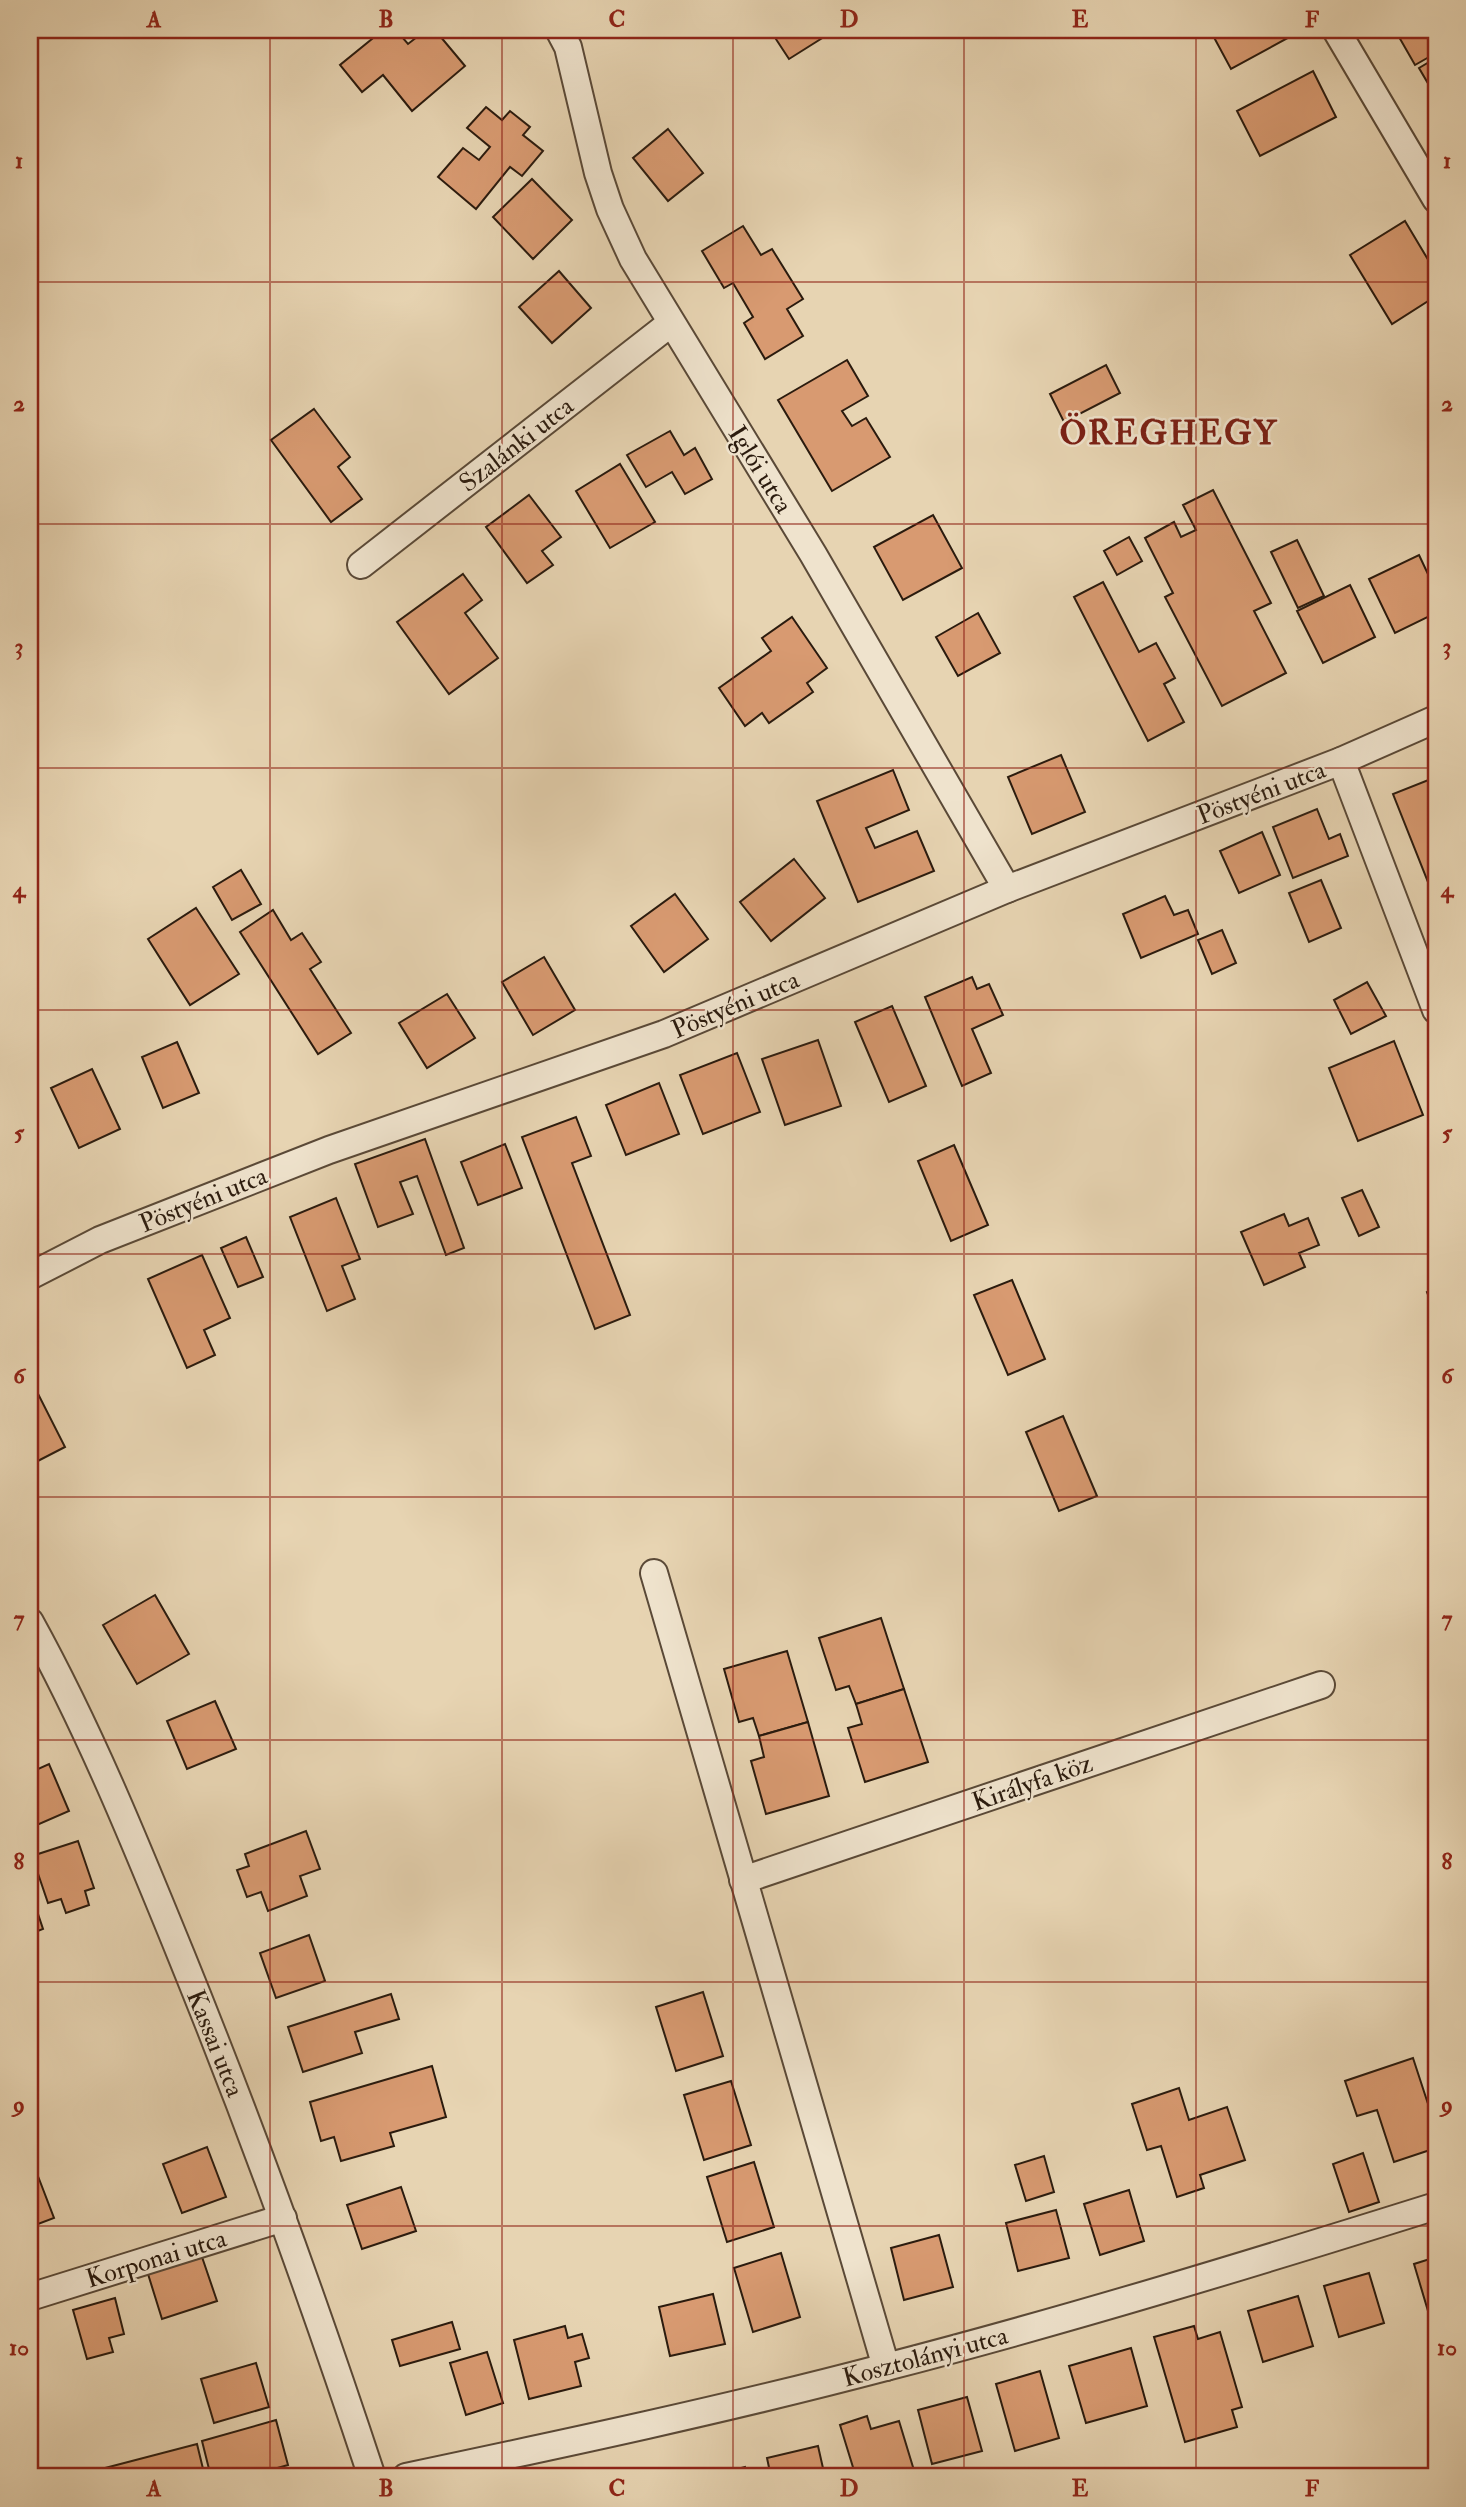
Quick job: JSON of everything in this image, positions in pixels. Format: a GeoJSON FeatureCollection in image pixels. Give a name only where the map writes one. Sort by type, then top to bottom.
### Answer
{"type":"FeatureCollection","features":[{"type":"Feature","properties":{"kind":"street","name":"Iglói utca"},"geometry":{"type":"LineString","coordinates":[[559,30],[568,47],[598,173],[610,209],[634,260],[813,554],[1007,889]]}},
{"type":"Feature","properties":{"kind":"street"},"geometry":{"type":"LineString","coordinates":[[1336,30],[1436,200]]}},
{"type":"Feature","properties":{"kind":"street","name":"Szalánki utca"},"geometry":{"type":"LineString","coordinates":[[361,565],[671,323]]}},
{"type":"Feature","properties":{"kind":"street","name":"Pöstyéni utca"},"geometry":{"type":"LineString","coordinates":[[30,1276],[100,1240],[329,1150],[664,1034],[1007,889],[1341,761],[1436,719]]}},
{"type":"Feature","properties":{"kind":"street"},"geometry":{"type":"LineString","coordinates":[[1341,761],[1436,1010]]}},
{"type":"Feature","properties":{"kind":"street"},"geometry":{"type":"LineString","coordinates":[[654,1573],[886,2367]]}},
{"type":"Feature","properties":{"kind":"street","name":"Kassai utca"},"geometry":{"type":"LineString","coordinates":[[30,1622],[85,1727],[224,2060],[283,2218],[372,2477]]}},
{"type":"Feature","properties":{"kind":"street","name":"Királyfa köz"},"geometry":{"type":"LineString","coordinates":[[743,1880],[1321,1685]]}},
{"type":"Feature","properties":{"kind":"street","name":"Kosztolányi utca"},"geometry":{"type":"LineString","coordinates":[[406,2477],[655,2424],[886,2367],[1138,2298],[1436,2206]]}},
{"type":"Feature","properties":{"kind":"street","name":"Korponai utca"},"geometry":{"type":"LineString","coordinates":[[30,2297],[283,2218]]}},
{"type":"Feature","properties":{"kind":"building"},"geometry":{"type":"Polygon","coordinates":[[[383,30],[396,30],[408,44],[426,30],[435,30],[465,66],[412,111],[383,75],[362,92],[340,65],[383,30]]]}},
{"type":"Feature","properties":{"kind":"building"},"geometry":{"type":"Polygon","coordinates":[[[770,30],[835,30],[789,59],[770,30]]]}},
{"type":"Feature","properties":{"kind":"building"},"geometry":{"type":"Polygon","coordinates":[[[1210,30],[1293,30],[1295,34],[1231,69],[1210,30]]]}},
{"type":"Feature","properties":{"kind":"building"},"geometry":{"type":"Polygon","coordinates":[[[1395,30],[1436,30],[1436,53],[1415,65],[1395,30]]]}},
{"type":"Feature","properties":{"kind":"building"},"geometry":{"type":"Polygon","coordinates":[[[1436,58],[1436,97],[1419,68],[1436,58]]]}},
{"type":"Feature","properties":{"kind":"building"},"geometry":{"type":"Polygon","coordinates":[[[1313,71],[1336,117],[1260,156],[1237,111],[1313,71]]]}},
{"type":"Feature","properties":{"kind":"building"},"geometry":{"type":"Polygon","coordinates":[[[486,107],[502,120],[510,111],[530,127],[523,135],[543,151],[522,176],[510,167],[476,209],[438,177],[463,148],[479,160],[490,147],[467,128],[486,107]]]}},
{"type":"Feature","properties":{"kind":"building"},"geometry":{"type":"Polygon","coordinates":[[[668,129],[703,173],[668,201],[633,158],[668,129]]]}},
{"type":"Feature","properties":{"kind":"building"},"geometry":{"type":"Polygon","coordinates":[[[532,179],[572,220],[533,259],[493,217],[532,179]]]}},
{"type":"Feature","properties":{"kind":"building"},"geometry":{"type":"Polygon","coordinates":[[[1405,221],[1436,273],[1436,296],[1392,324],[1350,255],[1405,221]]]}},
{"type":"Feature","properties":{"kind":"building"},"geometry":{"type":"Polygon","coordinates":[[[743,226],[761,255],[772,249],[803,299],[787,309],[803,336],[765,359],[744,323],[753,317],[733,283],[724,288],[702,251],[743,226]]]}},
{"type":"Feature","properties":{"kind":"building"},"geometry":{"type":"Polygon","coordinates":[[[559,271],[591,308],[552,343],[519,307],[559,271]]]}},
{"type":"Feature","properties":{"kind":"building"},"geometry":{"type":"Polygon","coordinates":[[[847,360],[868,396],[842,411],[852,426],[866,418],[890,457],[832,491],[778,400],[847,360]]]}},
{"type":"Feature","properties":{"kind":"building"},"geometry":{"type":"Polygon","coordinates":[[[1106,365],[1120,393],[1064,422],[1050,394],[1106,365]]]}},
{"type":"Feature","properties":{"kind":"building"},"geometry":{"type":"Polygon","coordinates":[[[314,409],[350,457],[338,467],[362,499],[331,522],[271,440],[314,409]]]}},
{"type":"Feature","properties":{"kind":"building"},"geometry":{"type":"Polygon","coordinates":[[[670,431],[684,455],[695,448],[712,479],[685,494],[672,472],[646,487],[627,455],[670,431]]]}},
{"type":"Feature","properties":{"kind":"building"},"geometry":{"type":"Polygon","coordinates":[[[620,464],[655,522],[610,548],[576,491],[620,464]]]}},
{"type":"Feature","properties":{"kind":"building"},"geometry":{"type":"Polygon","coordinates":[[[1213,490],[1271,603],[1254,611],[1286,673],[1222,706],[1165,597],[1173,593],[1145,538],[1174,522],[1181,537],[1196,530],[1183,505],[1213,490]]]}},
{"type":"Feature","properties":{"kind":"building"},"geometry":{"type":"Polygon","coordinates":[[[529,495],[561,537],[542,551],[553,565],[527,583],[486,527],[529,495]]]}},
{"type":"Feature","properties":{"kind":"building"},"geometry":{"type":"Polygon","coordinates":[[[933,515],[962,568],[903,600],[874,547],[933,515]]]}},
{"type":"Feature","properties":{"kind":"building"},"geometry":{"type":"Polygon","coordinates":[[[1129,537],[1142,561],[1117,575],[1104,551],[1129,537]]]}},
{"type":"Feature","properties":{"kind":"building"},"geometry":{"type":"Polygon","coordinates":[[[1297,540],[1324,596],[1298,608],[1271,552],[1297,540]]]}},
{"type":"Feature","properties":{"kind":"building"},"geometry":{"type":"Polygon","coordinates":[[[1419,555],[1436,591],[1436,613],[1395,633],[1369,579],[1419,555]]]}},
{"type":"Feature","properties":{"kind":"building"},"geometry":{"type":"Polygon","coordinates":[[[463,574],[482,600],[465,613],[498,658],[449,694],[397,622],[463,574]]]}},
{"type":"Feature","properties":{"kind":"building"},"geometry":{"type":"Polygon","coordinates":[[[1103,582],[1139,652],[1156,643],[1175,678],[1164,684],[1184,722],[1148,741],[1074,597],[1103,582]]]}},
{"type":"Feature","properties":{"kind":"building"},"geometry":{"type":"Polygon","coordinates":[[[1350,585],[1375,637],[1323,663],[1297,611],[1350,585]]]}},
{"type":"Feature","properties":{"kind":"building"},"geometry":{"type":"Polygon","coordinates":[[[978,613],[1000,653],[958,676],[936,637],[978,613]]]}},
{"type":"Feature","properties":{"kind":"building"},"geometry":{"type":"Polygon","coordinates":[[[792,617],[827,668],[807,683],[813,692],[769,723],[762,713],[745,726],[719,688],[771,651],[762,638],[792,617]]]}},
{"type":"Feature","properties":{"kind":"building"},"geometry":{"type":"Polygon","coordinates":[[[1061,755],[1085,812],[1032,834],[1008,777],[1061,755]]]}},
{"type":"Feature","properties":{"kind":"building"},"geometry":{"type":"Polygon","coordinates":[[[893,770],[909,810],[866,828],[875,848],[917,831],[934,871],[858,902],[817,801],[893,770]]]}},
{"type":"Feature","properties":{"kind":"building"},"geometry":{"type":"Polygon","coordinates":[[[1436,777],[1436,884],[1430,887],[1393,794],[1436,777]]]}},
{"type":"Feature","properties":{"kind":"building"},"geometry":{"type":"Polygon","coordinates":[[[1317,809],[1329,839],[1340,834],[1348,856],[1293,878],[1273,827],[1317,809]]]}},
{"type":"Feature","properties":{"kind":"building"},"geometry":{"type":"Polygon","coordinates":[[[1262,832],[1280,875],[1239,893],[1220,851],[1262,832]]]}},
{"type":"Feature","properties":{"kind":"building"},"geometry":{"type":"Polygon","coordinates":[[[794,859],[825,898],[771,941],[740,902],[794,859]]]}},
{"type":"Feature","properties":{"kind":"building"},"geometry":{"type":"Polygon","coordinates":[[[241,870],[261,904],[232,920],[213,887],[241,870]]]}},
{"type":"Feature","properties":{"kind":"building"},"geometry":{"type":"Polygon","coordinates":[[[1321,880],[1341,928],[1309,942],[1289,893],[1321,880]]]}},
{"type":"Feature","properties":{"kind":"building"},"geometry":{"type":"Polygon","coordinates":[[[675,894],[708,939],[664,972],[631,926],[675,894]]]}},
{"type":"Feature","properties":{"kind":"building"},"geometry":{"type":"Polygon","coordinates":[[[1165,896],[1174,915],[1188,910],[1198,934],[1141,958],[1123,914],[1165,896]]]}},
{"type":"Feature","properties":{"kind":"building"},"geometry":{"type":"Polygon","coordinates":[[[196,908],[239,974],[190,1005],[148,939],[196,908]]]}},
{"type":"Feature","properties":{"kind":"building"},"geometry":{"type":"Polygon","coordinates":[[[273,910],[291,940],[302,933],[321,962],[310,969],[351,1033],[318,1054],[240,932],[273,910]]]}},
{"type":"Feature","properties":{"kind":"building"},"geometry":{"type":"Polygon","coordinates":[[[1222,930],[1236,963],[1212,974],[1198,940],[1222,930]]]}},
{"type":"Feature","properties":{"kind":"building"},"geometry":{"type":"Polygon","coordinates":[[[544,957],[575,1010],[533,1035],[502,982],[544,957]]]}},
{"type":"Feature","properties":{"kind":"building"},"geometry":{"type":"Polygon","coordinates":[[[972,977],[977,989],[989,984],[1003,1015],[972,1029],[991,1073],[962,1086],[925,997],[972,977]]]}},
{"type":"Feature","properties":{"kind":"building"},"geometry":{"type":"Polygon","coordinates":[[[1367,982],[1386,1016],[1351,1034],[1334,1000],[1367,982]]]}},
{"type":"Feature","properties":{"kind":"building"},"geometry":{"type":"Polygon","coordinates":[[[447,994],[475,1038],[427,1068],[399,1023],[447,994]]]}},
{"type":"Feature","properties":{"kind":"building"},"geometry":{"type":"Polygon","coordinates":[[[892,1006],[926,1086],[889,1102],[855,1022],[892,1006]]]}},
{"type":"Feature","properties":{"kind":"building"},"geometry":{"type":"Polygon","coordinates":[[[818,1040],[841,1106],[785,1125],[762,1059],[818,1040]]]}},
{"type":"Feature","properties":{"kind":"building"},"geometry":{"type":"Polygon","coordinates":[[[1394,1041],[1423,1115],[1358,1141],[1329,1068],[1394,1041]]]}},
{"type":"Feature","properties":{"kind":"building"},"geometry":{"type":"Polygon","coordinates":[[[177,1042],[199,1093],[163,1108],[142,1057],[177,1042]]]}},
{"type":"Feature","properties":{"kind":"building"},"geometry":{"type":"Polygon","coordinates":[[[737,1053],[760,1112],[703,1134],[680,1075],[737,1053]]]}},
{"type":"Feature","properties":{"kind":"building"},"geometry":{"type":"Polygon","coordinates":[[[92,1069],[120,1129],[79,1148],[51,1088],[92,1069]]]}},
{"type":"Feature","properties":{"kind":"building"},"geometry":{"type":"Polygon","coordinates":[[[659,1083],[679,1134],[626,1155],[606,1105],[659,1083]]]}},
{"type":"Feature","properties":{"kind":"building"},"geometry":{"type":"Polygon","coordinates":[[[576,1117],[591,1156],[572,1163],[630,1315],[595,1329],[522,1137],[576,1117]]]}},
{"type":"Feature","properties":{"kind":"building"},"geometry":{"type":"Polygon","coordinates":[[[425,1139],[464,1248],[446,1255],[417,1176],[400,1182],[413,1214],[378,1227],[355,1164],[425,1139]]]}},
{"type":"Feature","properties":{"kind":"building"},"geometry":{"type":"Polygon","coordinates":[[[505,1144],[522,1188],[478,1205],[461,1162],[505,1144]]]}},
{"type":"Feature","properties":{"kind":"building"},"geometry":{"type":"Polygon","coordinates":[[[954,1145],[988,1225],[951,1241],[918,1161],[954,1145]]]}},
{"type":"Feature","properties":{"kind":"building"},"geometry":{"type":"Polygon","coordinates":[[[1362,1190],[1379,1227],[1359,1236],[1342,1198],[1362,1190]]]}},
{"type":"Feature","properties":{"kind":"building"},"geometry":{"type":"Polygon","coordinates":[[[336,1198],[360,1259],[342,1266],[355,1299],[327,1311],[290,1217],[336,1198]]]}},
{"type":"Feature","properties":{"kind":"building"},"geometry":{"type":"Polygon","coordinates":[[[1284,1214],[1289,1226],[1308,1218],[1319,1245],[1299,1253],[1305,1267],[1264,1285],[1241,1232],[1284,1214]]]}},
{"type":"Feature","properties":{"kind":"building"},"geometry":{"type":"Polygon","coordinates":[[[246,1237],[263,1277],[238,1287],[221,1248],[246,1237]]]}},
{"type":"Feature","properties":{"kind":"building"},"geometry":{"type":"Polygon","coordinates":[[[202,1255],[230,1318],[204,1330],[215,1355],[187,1368],[148,1279],[202,1255]]]}},
{"type":"Feature","properties":{"kind":"building"},"geometry":{"type":"Polygon","coordinates":[[[1012,1280],[1045,1359],[1008,1375],[974,1295],[1012,1280]]]}},
{"type":"Feature","properties":{"kind":"building"},"geometry":{"type":"Polygon","coordinates":[[[1436,1289],[1436,1316],[1427,1292],[1436,1289]]]}},
{"type":"Feature","properties":{"kind":"building"},"geometry":{"type":"Polygon","coordinates":[[[30,1378],[65,1447],[30,1465],[30,1378]]]}},
{"type":"Feature","properties":{"kind":"building"},"geometry":{"type":"Polygon","coordinates":[[[1436,1402],[1436,1420],[1430,1404],[1436,1402]]]}},
{"type":"Feature","properties":{"kind":"building"},"geometry":{"type":"Polygon","coordinates":[[[1063,1416],[1097,1496],[1059,1511],[1026,1432],[1063,1416]]]}},
{"type":"Feature","properties":{"kind":"building"},"geometry":{"type":"Polygon","coordinates":[[[155,1595],[189,1654],[137,1684],[103,1625],[155,1595]]]}},
{"type":"Feature","properties":{"kind":"building"},"geometry":{"type":"Polygon","coordinates":[[[881,1618],[904,1689],[856,1704],[849,1686],[836,1690],[819,1638],[881,1618]]]}},
{"type":"Feature","properties":{"kind":"building"},"geometry":{"type":"Polygon","coordinates":[[[787,1651],[808,1722],[759,1736],[753,1718],[739,1722],[724,1669],[787,1651]]]}},
{"type":"Feature","properties":{"kind":"building"},"geometry":{"type":"Polygon","coordinates":[[[904,1689],[928,1762],[865,1782],[848,1728],[862,1724],[856,1704],[904,1689]]]}},
{"type":"Feature","properties":{"kind":"building"},"geometry":{"type":"Polygon","coordinates":[[[215,1701],[236,1749],[187,1769],[167,1721],[215,1701]]]}},
{"type":"Feature","properties":{"kind":"building"},"geometry":{"type":"Polygon","coordinates":[[[808,1722],[829,1796],[766,1814],[751,1761],[764,1757],[759,1736],[808,1722]]]}},
{"type":"Feature","properties":{"kind":"building"},"geometry":{"type":"Polygon","coordinates":[[[30,1757],[36,1770],[49,1764],[69,1811],[30,1828],[30,1757]]]}},
{"type":"Feature","properties":{"kind":"building"},"geometry":{"type":"Polygon","coordinates":[[[306,1831],[320,1869],[300,1876],[307,1896],[268,1911],[261,1892],[247,1897],[237,1870],[249,1866],[245,1854],[306,1831]]]}},
{"type":"Feature","properties":{"kind":"building"},"geometry":{"type":"Polygon","coordinates":[[[78,1841],[94,1888],[85,1891],[89,1905],[66,1913],[61,1899],[48,1903],[32,1856],[78,1841]]]}},
{"type":"Feature","properties":{"kind":"building"},"geometry":{"type":"Polygon","coordinates":[[[30,1890],[43,1929],[30,1934],[30,1890]]]}},
{"type":"Feature","properties":{"kind":"building"},"geometry":{"type":"Polygon","coordinates":[[[309,1935],[325,1981],[276,1998],[260,1953],[309,1935]]]}},
{"type":"Feature","properties":{"kind":"building"},"geometry":{"type":"Polygon","coordinates":[[[703,1992],[723,2056],[676,2071],[656,2007],[703,1992]]]}},
{"type":"Feature","properties":{"kind":"building"},"geometry":{"type":"Polygon","coordinates":[[[391,1994],[399,2019],[355,2032],[362,2053],[303,2072],[288,2027],[391,1994]]]}},
{"type":"Feature","properties":{"kind":"building"},"geometry":{"type":"Polygon","coordinates":[[[1413,2058],[1431,2113],[1436,2111],[1436,2148],[1394,2162],[1377,2110],[1357,2116],[1345,2081],[1413,2058]]]}},
{"type":"Feature","properties":{"kind":"building"},"geometry":{"type":"Polygon","coordinates":[[[432,2066],[446,2117],[390,2133],[394,2146],[341,2161],[334,2137],[321,2141],[310,2102],[432,2066]]]}},
{"type":"Feature","properties":{"kind":"building"},"geometry":{"type":"Polygon","coordinates":[[[731,2081],[751,2145],[704,2160],[684,2095],[731,2081]]]}},
{"type":"Feature","properties":{"kind":"building"},"geometry":{"type":"Polygon","coordinates":[[[1179,2088],[1189,2120],[1227,2107],[1245,2160],[1200,2175],[1204,2188],[1177,2197],[1161,2146],[1147,2150],[1132,2104],[1179,2088]]]}},
{"type":"Feature","properties":{"kind":"building"},"geometry":{"type":"Polygon","coordinates":[[[207,2147],[226,2197],[182,2213],[163,2164],[207,2147]]]}},
{"type":"Feature","properties":{"kind":"building"},"geometry":{"type":"Polygon","coordinates":[[[1363,2153],[1379,2202],[1349,2212],[1333,2164],[1363,2153]]]}},
{"type":"Feature","properties":{"kind":"building"},"geometry":{"type":"Polygon","coordinates":[[[1044,2156],[1054,2192],[1026,2201],[1015,2165],[1044,2156]]]}},
{"type":"Feature","properties":{"kind":"building"},"geometry":{"type":"Polygon","coordinates":[[[754,2162],[774,2227],[727,2242],[707,2177],[754,2162]]]}},
{"type":"Feature","properties":{"kind":"building"},"geometry":{"type":"Polygon","coordinates":[[[36,2171],[54,2218],[30,2227],[30,2173],[36,2171]]]}},
{"type":"Feature","properties":{"kind":"building"},"geometry":{"type":"Polygon","coordinates":[[[401,2187],[416,2231],[362,2249],[347,2205],[401,2187]]]}},
{"type":"Feature","properties":{"kind":"building"},"geometry":{"type":"Polygon","coordinates":[[[1129,2190],[1144,2241],[1100,2255],[1084,2204],[1129,2190]]]}},
{"type":"Feature","properties":{"kind":"building"},"geometry":{"type":"Polygon","coordinates":[[[1056,2210],[1069,2258],[1018,2271],[1006,2223],[1056,2210]]]}},
{"type":"Feature","properties":{"kind":"building"},"geometry":{"type":"Polygon","coordinates":[[[939,2235],[953,2287],[904,2300],[891,2248],[939,2235]]]}},
{"type":"Feature","properties":{"kind":"building"},"geometry":{"type":"Polygon","coordinates":[[[781,2253],[800,2317],[753,2332],[734,2268],[781,2253]]]}},
{"type":"Feature","properties":{"kind":"building"},"geometry":{"type":"Polygon","coordinates":[[[202,2257],[217,2301],[162,2319],[148,2274],[202,2257]]]}},
{"type":"Feature","properties":{"kind":"building"},"geometry":{"type":"Polygon","coordinates":[[[1436,2257],[1436,2320],[1431,2321],[1414,2264],[1436,2257]]]}},
{"type":"Feature","properties":{"kind":"building"},"geometry":{"type":"Polygon","coordinates":[[[1369,2273],[1384,2323],[1339,2337],[1324,2286],[1369,2273]]]}},
{"type":"Feature","properties":{"kind":"building"},"geometry":{"type":"Polygon","coordinates":[[[713,2294],[725,2344],[670,2356],[659,2307],[713,2294]]]}},
{"type":"Feature","properties":{"kind":"building"},"geometry":{"type":"Polygon","coordinates":[[[1298,2296],[1313,2346],[1263,2362],[1248,2311],[1298,2296]]]}},
{"type":"Feature","properties":{"kind":"building"},"geometry":{"type":"Polygon","coordinates":[[[115,2298],[124,2334],[109,2338],[113,2352],[87,2359],[73,2310],[115,2298]]]}},
{"type":"Feature","properties":{"kind":"building"},"geometry":{"type":"Polygon","coordinates":[[[452,2322],[460,2349],[400,2366],[392,2340],[452,2322]]]}},
{"type":"Feature","properties":{"kind":"building"},"geometry":{"type":"Polygon","coordinates":[[[565,2326],[568,2338],[582,2334],[589,2358],[575,2362],[581,2386],[529,2399],[514,2340],[565,2326]]]}},
{"type":"Feature","properties":{"kind":"building"},"geometry":{"type":"Polygon","coordinates":[[[1194,2326],[1198,2339],[1220,2332],[1242,2407],[1232,2410],[1237,2427],[1185,2442],[1154,2337],[1194,2326]]]}},
{"type":"Feature","properties":{"kind":"building"},"geometry":{"type":"Polygon","coordinates":[[[1131,2348],[1147,2406],[1086,2423],[1069,2366],[1131,2348]]]}},
{"type":"Feature","properties":{"kind":"building"},"geometry":{"type":"Polygon","coordinates":[[[487,2352],[503,2403],[466,2415],[450,2363],[487,2352]]]}},
{"type":"Feature","properties":{"kind":"building"},"geometry":{"type":"Polygon","coordinates":[[[256,2363],[269,2407],[214,2423],[201,2379],[256,2363]]]}},
{"type":"Feature","properties":{"kind":"building"},"geometry":{"type":"Polygon","coordinates":[[[1040,2371],[1059,2438],[1015,2451],[996,2384],[1040,2371]]]}},
{"type":"Feature","properties":{"kind":"building"},"geometry":{"type":"Polygon","coordinates":[[[967,2397],[982,2451],[932,2464],[918,2410],[967,2397]]]}},
{"type":"Feature","properties":{"kind":"building"},"geometry":{"type":"Polygon","coordinates":[[[867,2416],[871,2429],[899,2421],[916,2477],[856,2477],[840,2425],[867,2416]]]}},
{"type":"Feature","properties":{"kind":"building"},"geometry":{"type":"Polygon","coordinates":[[[276,2420],[288,2465],[245,2477],[211,2477],[202,2441],[276,2420]]]}},
{"type":"Feature","properties":{"kind":"building"},"geometry":{"type":"Polygon","coordinates":[[[197,2444],[205,2477],[107,2477],[105,2468],[197,2444]]]}},
{"type":"Feature","properties":{"kind":"building"},"geometry":{"type":"Polygon","coordinates":[[[818,2446],[825,2477],[771,2477],[767,2458],[818,2446]]]}},
{"type":"Feature","properties":{"kind":"building"},"geometry":{"type":"Polygon","coordinates":[[[745,2467],[748,2477],[707,2477],[745,2467]]]}},
{"type":"Feature","properties":{"kind":"district","name":"ÖREGHEGY"},"geometry":{"type":"Point","coordinates":[1169,432]}}]}
